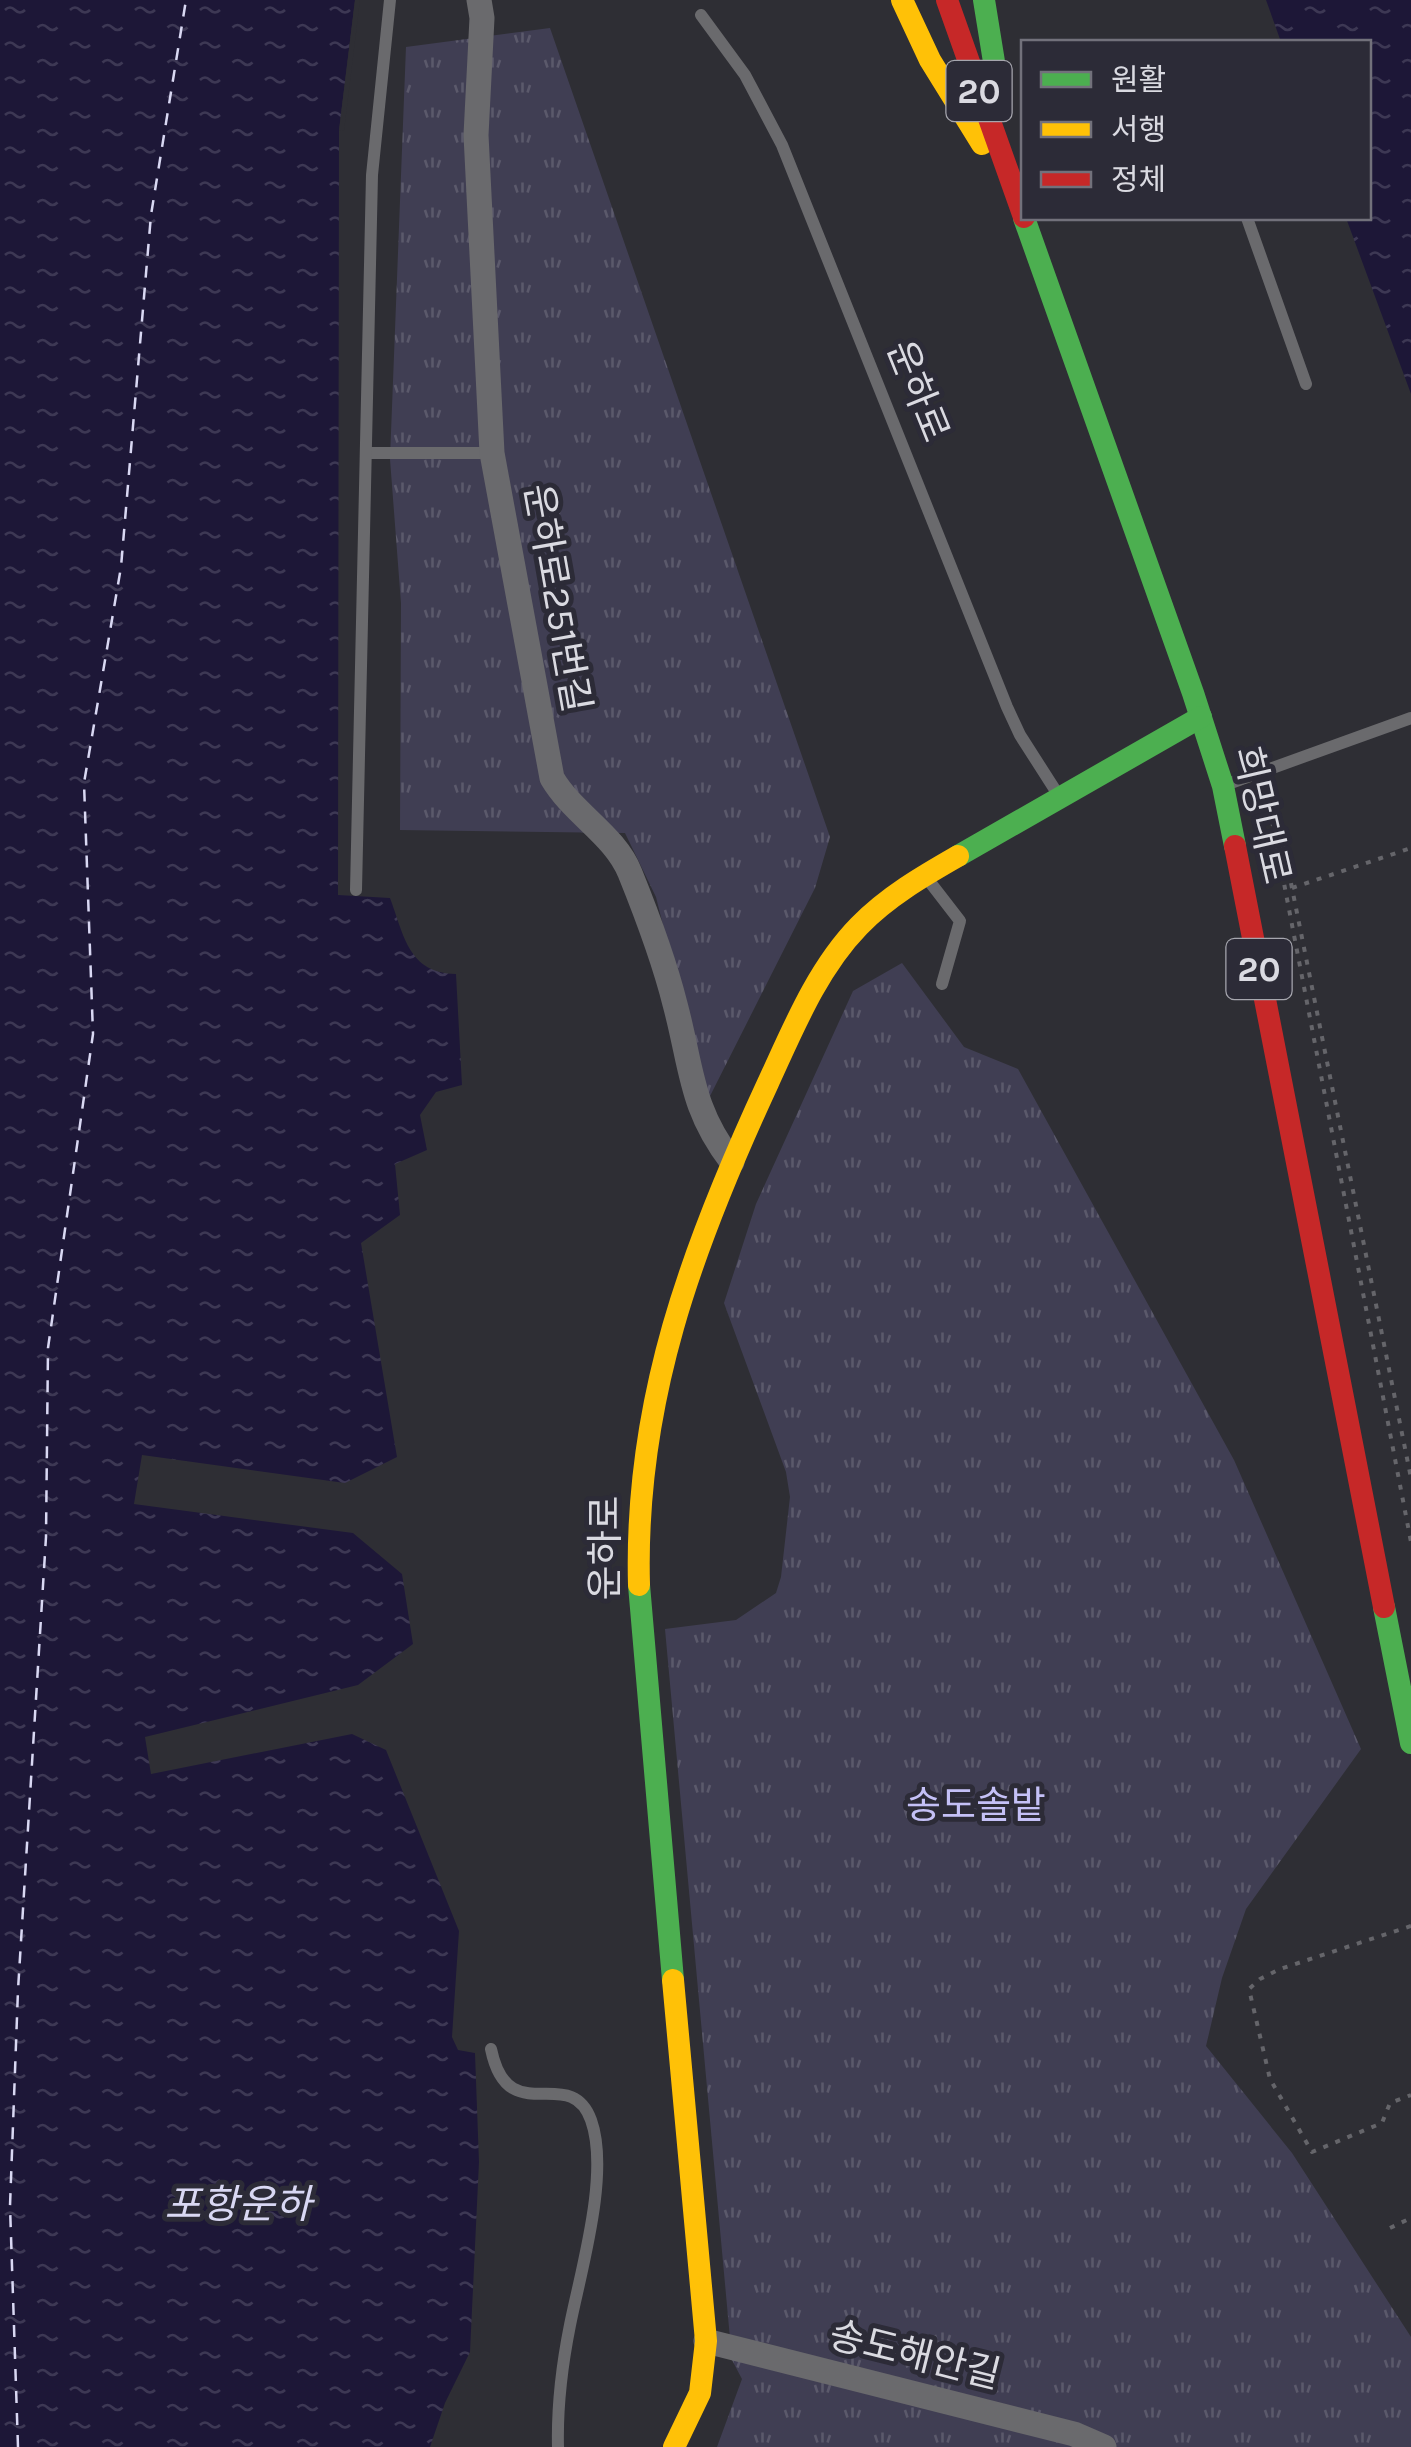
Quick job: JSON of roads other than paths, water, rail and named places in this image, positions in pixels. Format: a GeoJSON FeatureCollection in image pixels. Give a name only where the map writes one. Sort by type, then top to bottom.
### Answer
{"type":"FeatureCollection","features":[{"type":"Feature","properties":{"kind":"main road"},"geometry":{"type":"LineString","coordinates":[[902,0],[930,60],[972,130],[1017,179]]}},
{"type":"Feature","properties":{"kind":"main road","name":"희망대로"},"geometry":{"type":"LineString","coordinates":[[947,0],[1017,179]]}},
{"type":"Feature","properties":{"kind":"main road"},"geometry":{"type":"LineString","coordinates":[[984,0],[1017,179]]}},
{"type":"Feature","properties":{"kind":"main road","name":"희망대로"},"geometry":{"type":"LineString","coordinates":[[1025,220],[1223,786],[1411,1743]]}},
{"type":"Feature","properties":{"kind":"main road","name":"운하로"},"geometry":{"type":"LineString","coordinates":[[674,2447],[700,2393],[706,2341],[640,1616],[637,1545],[644,1454],[665,1338],[686,1272],[732,1162],[794,1031],[838,953],[872,912],[924,875],[1200,716]]}},
{"type":"Feature","properties":{"kind":"street","name":"운하로251번길"},"geometry":{"type":"LineString","coordinates":[[479,0],[482,18],[476,135],[492,453],[552,778],[571,806],[614,846],[630,872],[676,1004],[698,1105],[714,1139],[732,1162]]}},
{"type":"Feature","properties":{"kind":"street","name":"송도해안길"},"geometry":{"type":"LineString","coordinates":[[706,2341],[1074,2434],[1104,2447]]}},
{"type":"Feature","properties":{"kind":"lane"},"geometry":{"type":"LineString","coordinates":[[356,890],[372,175],[390,0]]}},
{"type":"Feature","properties":{"kind":"lane","name":"운하로"},"geometry":{"type":"LineString","coordinates":[[701,15],[745,75],[782,145],[1007,706],[1020,735],[1060,798]]}},
{"type":"Feature","properties":{"kind":"lane"},"geometry":{"type":"LineString","coordinates":[[1249,220],[1306,384]]}},
{"type":"Feature","properties":{"kind":"lane"},"geometry":{"type":"LineString","coordinates":[[366,454],[492,453]]}},
{"type":"Feature","properties":{"kind":"lane"},"geometry":{"type":"LineString","coordinates":[[1223,786],[1411,718]]}},
{"type":"Feature","properties":{"kind":"lane"},"geometry":{"type":"LineString","coordinates":[[924,875],[960,920],[942,984]]}},
{"type":"Feature","properties":{"kind":"lane"},"geometry":{"type":"LineString","coordinates":[[492,2049],[502,2082],[520,2092],[552,2093],[576,2100],[585,2107],[594,2135],[593,2206],[561,2375],[558,2447]]}},
{"type":"Feature","properties":{"kind":"water","name":"포항운하"},"geometry":{"type":"Polygon","coordinates":[[[0,0],[355,0],[339,131],[338,895],[390,898],[410,950],[427,967],[456,974],[462,1085],[436,1092],[420,1115],[427,1150],[395,1164],[400,1215],[361,1243],[397,1457],[345,1483],[142,1455],[134,1504],[353,1533],[402,1574],[413,1644],[358,1685],[145,1737],[151,1774],[352,1734],[386,1750],[459,1931],[452,2037],[458,2050],[475,2053],[479,2162],[470,2352],[445,2403],[430,2447],[0,2447],[0,0]]]}},
{"type":"Feature","properties":{"kind":"water"},"geometry":{"type":"Polygon","coordinates":[[[1266,0],[1411,0],[1411,394],[1347,220],[1371,220],[1371,40],[1280,40],[1266,0]]]}},
{"type":"Feature","properties":{"kind":"park label","name":"송도솔밭"},"geometry":{"type":"Point","coordinates":[976,1805]}}]}
